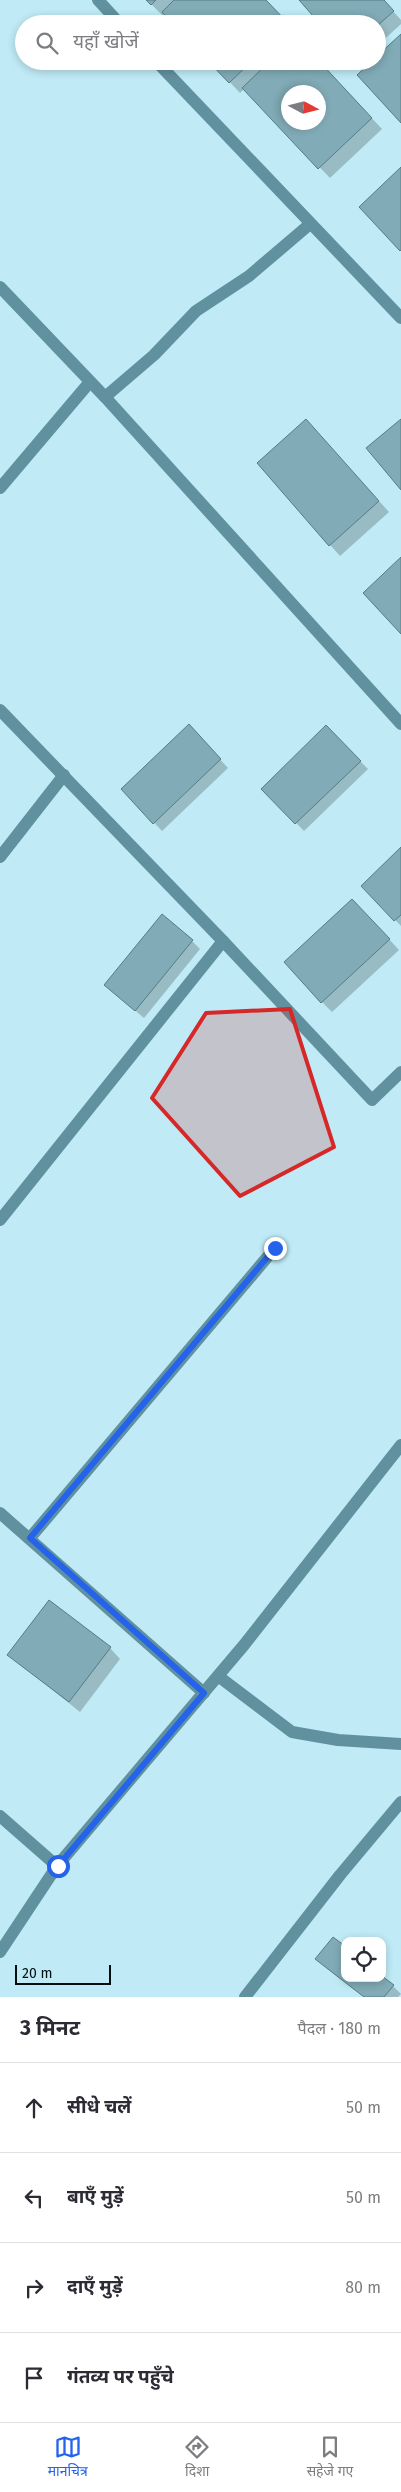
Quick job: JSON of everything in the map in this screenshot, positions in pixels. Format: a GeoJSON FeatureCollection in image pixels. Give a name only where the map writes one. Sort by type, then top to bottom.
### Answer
{"type":"FeatureCollection","features":[{"type":"Feature","properties":{"kind":"street"},"geometry":{"type":"LineString","coordinates":[[98,0],[112,15]]}},
{"type":"Feature","properties":{"kind":"street"},"geometry":{"type":"LineString","coordinates":[[165,70],[401,318]]}},
{"type":"Feature","properties":{"kind":"street"},"geometry":{"type":"LineString","coordinates":[[104,397],[154,355],[196,311],[248,276],[310,224]]}},
{"type":"Feature","properties":{"kind":"street"},"geometry":{"type":"LineString","coordinates":[[0,287],[104,397],[401,724]]}},
{"type":"Feature","properties":{"kind":"street"},"geometry":{"type":"LineString","coordinates":[[0,488],[89,383]]}},
{"type":"Feature","properties":{"kind":"street"},"geometry":{"type":"LineString","coordinates":[[0,710],[223,941],[372,1100],[401,1072]]}},
{"type":"Feature","properties":{"kind":"street"},"geometry":{"type":"LineString","coordinates":[[0,857],[64,775]]}},
{"type":"Feature","properties":{"kind":"street"},"geometry":{"type":"LineString","coordinates":[[0,1220],[223,941]]}},
{"type":"Feature","properties":{"kind":"street"},"geometry":{"type":"LineString","coordinates":[[30,1538],[275,1248]]}},
{"type":"Feature","properties":{"kind":"street"},"geometry":{"type":"LineString","coordinates":[[0,1952],[58,1866],[218,1676],[401,1445]]}},
{"type":"Feature","properties":{"kind":"street"},"geometry":{"type":"LineString","coordinates":[[0,1513],[204,1693]]}},
{"type":"Feature","properties":{"kind":"street"},"geometry":{"type":"LineString","coordinates":[[218,1676],[292,1732],[338,1740],[401,1744]]}},
{"type":"Feature","properties":{"kind":"street"},"geometry":{"type":"LineString","coordinates":[[245,1997],[340,1875],[401,1802]]}},
{"type":"Feature","properties":{"kind":"street"},"geometry":{"type":"LineString","coordinates":[[0,1816],[58,1866]]}},
{"type":"Feature","properties":{"kind":"highlighted area"},"geometry":{"type":"Polygon","coordinates":[[[290,1009],[334,1147],[240,1196],[152,1098],[206,1013],[290,1009]]]}},
{"type":"Feature","properties":{"kind":"building"},"geometry":{"type":"Polygon","coordinates":[[[146,0],[156,0],[151,5],[146,0]]]}},
{"type":"Feature","properties":{"kind":"building"},"geometry":{"type":"Polygon","coordinates":[[[174,0],[266,0],[280,15],[164,15],[162,12],[174,0]]]}},
{"type":"Feature","properties":{"kind":"building"},"geometry":{"type":"Polygon","coordinates":[[[299,0],[384,0],[394,11],[386,18],[386,15],[312,15],[299,0]]]}},
{"type":"Feature","properties":{"kind":"building"},"geometry":{"type":"Polygon","coordinates":[[[401,34],[401,123],[357,75],[362,70],[386,70],[386,48],[401,34]]]}},
{"type":"Feature","properties":{"kind":"building"},"geometry":{"type":"Polygon","coordinates":[[[217,70],[243,70],[229,83],[217,70]]]}},
{"type":"Feature","properties":{"kind":"building"},"geometry":{"type":"Polygon","coordinates":[[[261,70],[327,70],[372,118],[318,169],[281,130],[326,130],[326,85],[281,85],[281,130],[242,88],[261,70]]]}},
{"type":"Feature","properties":{"kind":"building"},"geometry":{"type":"Polygon","coordinates":[[[401,167],[401,250],[400,251],[359,207],[401,167]]]}},
{"type":"Feature","properties":{"kind":"building"},"geometry":{"type":"Polygon","coordinates":[[[306,419],[379,501],[329,546],[257,463],[306,419]]]}},
{"type":"Feature","properties":{"kind":"building"},"geometry":{"type":"Polygon","coordinates":[[[401,419],[401,490],[366,448],[401,419]]]}},
{"type":"Feature","properties":{"kind":"building"},"geometry":{"type":"Polygon","coordinates":[[[401,557],[401,634],[363,593],[401,557]]]}},
{"type":"Feature","properties":{"kind":"building"},"geometry":{"type":"Polygon","coordinates":[[[189,724],[221,759],[153,824],[121,789],[189,724]]]}},
{"type":"Feature","properties":{"kind":"building"},"geometry":{"type":"Polygon","coordinates":[[[326,725],[361,761],[295,824],[261,789],[326,725]]]}},
{"type":"Feature","properties":{"kind":"building"},"geometry":{"type":"Polygon","coordinates":[[[401,847],[401,915],[394,921],[361,886],[401,847]]]}},
{"type":"Feature","properties":{"kind":"building"},"geometry":{"type":"Polygon","coordinates":[[[352,899],[390,939],[321,1003],[284,962],[352,899]]]}},
{"type":"Feature","properties":{"kind":"building"},"geometry":{"type":"Polygon","coordinates":[[[162,914],[193,940],[135,1011],[104,985],[162,914]]]}},
{"type":"Feature","properties":{"kind":"building"},"geometry":{"type":"Polygon","coordinates":[[[49,1600],[111,1647],[69,1702],[7,1655],[49,1600]]]}},
{"type":"Feature","properties":{"kind":"building"},"geometry":{"type":"Polygon","coordinates":[[[333,1937],[341,1943],[341,1979],[315,1959],[333,1937]]]}},
{"type":"Feature","properties":{"kind":"building"},"geometry":{"type":"Polygon","coordinates":[[[386,1979],[394,1985],[384,1997],[364,1997],[345,1982],[386,1982],[386,1979]]]}},
{"type":"Feature","properties":{"kind":"route"},"geometry":{"type":"LineString","coordinates":[[58,1866],[204,1693],[30,1538],[275,1248]]}}]}
